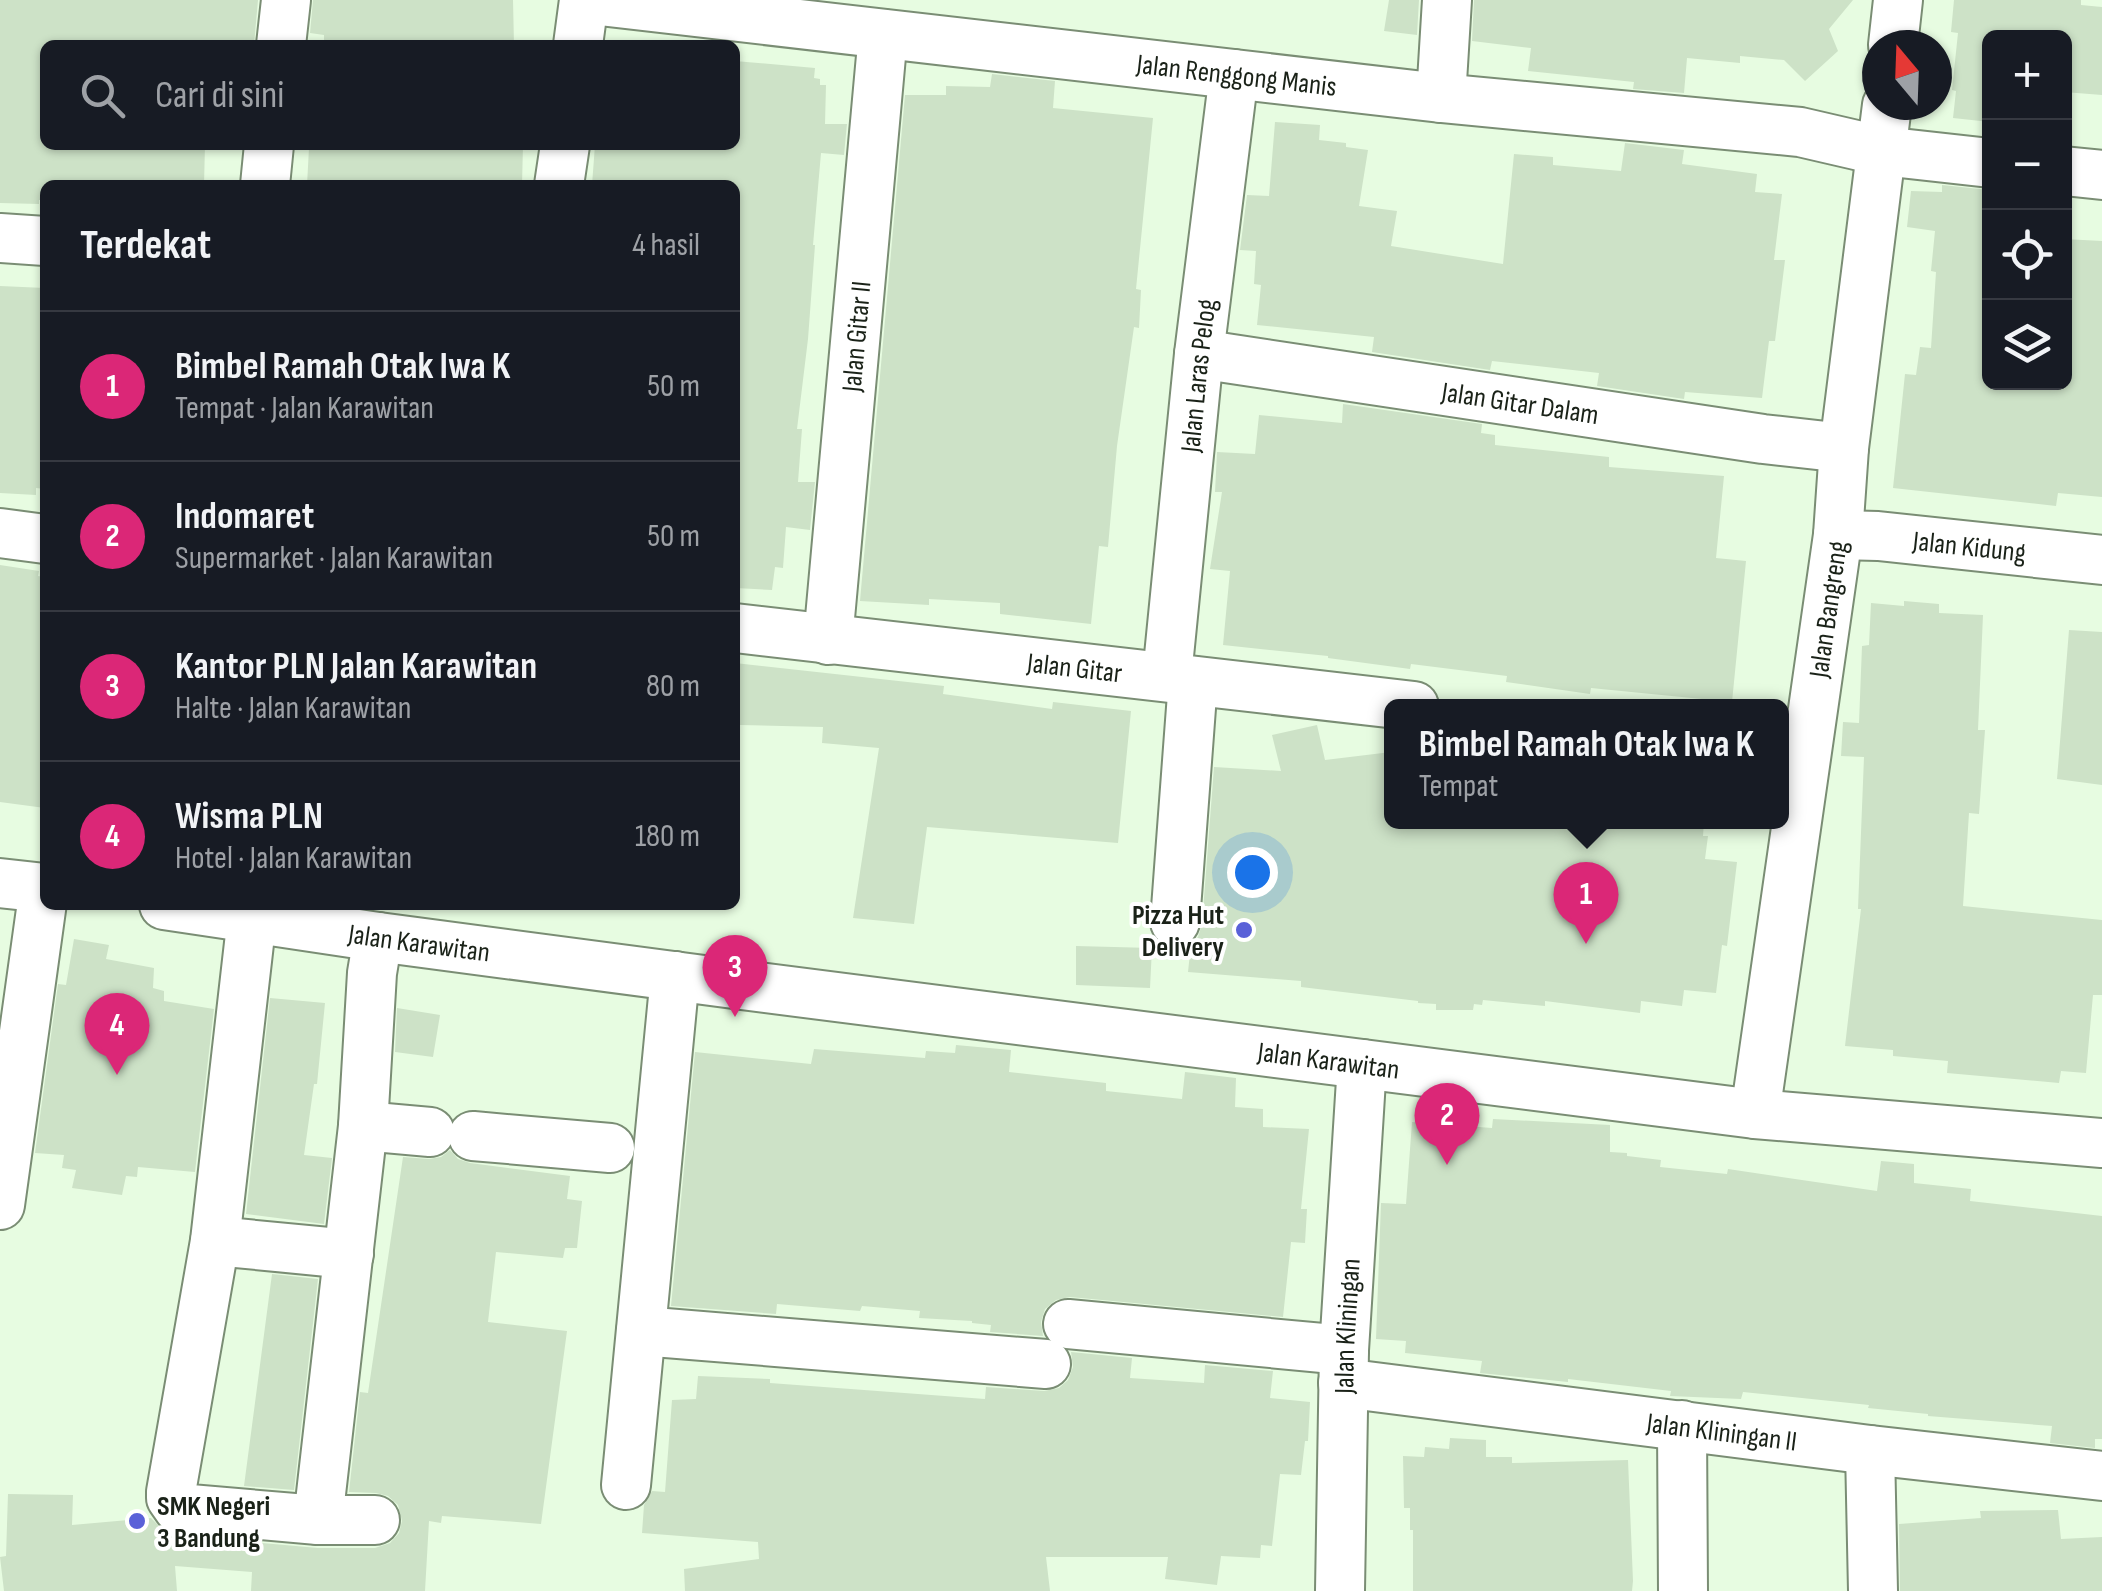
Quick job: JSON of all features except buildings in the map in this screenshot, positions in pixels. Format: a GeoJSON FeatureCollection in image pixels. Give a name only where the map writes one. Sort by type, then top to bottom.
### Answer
{"type":"FeatureCollection","features":[{"type":"Feature","properties":{"kind":"street"},"geometry":{"type":"LineString","coordinates":[[282,40],[286,0]]}},
{"type":"Feature","properties":{"kind":"street"},"geometry":{"type":"LineString","coordinates":[[579,40],[588,0]]}},
{"type":"Feature","properties":{"kind":"street","name":"Jalan Renggong Manis"},"geometry":{"type":"LineString","coordinates":[[588,0],[1441,98],[1800,132],[1884,128],[1982,160]]}},
{"type":"Feature","properties":{"kind":"street"},"geometry":{"type":"LineString","coordinates":[[1441,98],[1448,0]]}},
{"type":"Feature","properties":{"kind":"street"},"geometry":{"type":"LineString","coordinates":[[1895,30],[1898,0]]}},
{"type":"Feature","properties":{"kind":"street","name":"Jalan Gitar II"},"geometry":{"type":"LineString","coordinates":[[828,640],[883,34]]}},
{"type":"Feature","properties":{"kind":"street","name":"Jalan Laras Pelog"},"geometry":{"type":"LineString","coordinates":[[1175,922],[1180,679],[1199,354],[1234,74]]}},
{"type":"Feature","properties":{"kind":"street","name":"Jalan Bangreng"},"geometry":{"type":"LineString","coordinates":[[1789,801],[1795,744],[1838,535],[1844,448],[1884,128]]}},
{"type":"Feature","properties":{"kind":"street"},"geometry":{"type":"LineString","coordinates":[[265,180],[268,150]]}},
{"type":"Feature","properties":{"kind":"street"},"geometry":{"type":"LineString","coordinates":[[560,180],[564,150]]}},
{"type":"Feature","properties":{"kind":"street"},"geometry":{"type":"LineString","coordinates":[[2072,172],[2102,175]]}},
{"type":"Feature","properties":{"kind":"street"},"geometry":{"type":"LineString","coordinates":[[0,238],[40,241]]}},
{"type":"Feature","properties":{"kind":"street","name":"Jalan Gitar Dalam"},"geometry":{"type":"LineString","coordinates":[[1199,354],[1844,448]]}},
{"type":"Feature","properties":{"kind":"street"},"geometry":{"type":"LineString","coordinates":[[0,533],[40,537]]}},
{"type":"Feature","properties":{"kind":"street","name":"Jalan Kidung"},"geometry":{"type":"LineString","coordinates":[[1838,535],[2102,560]]}},
{"type":"Feature","properties":{"kind":"street","name":"Jalan Gitar"},"geometry":{"type":"LineString","coordinates":[[740,629],[1384,703]]}},
{"type":"Feature","properties":{"kind":"street","name":"Jalan Bangreng"},"geometry":{"type":"LineString","coordinates":[[1756,1114],[1786,829]]}},
{"type":"Feature","properties":{"kind":"street"},"geometry":{"type":"LineString","coordinates":[[0,882],[40,887]]}},
{"type":"Feature","properties":{"kind":"street"},"geometry":{"type":"LineString","coordinates":[[0,1204],[42,910]]}},
{"type":"Feature","properties":{"kind":"street","name":"Jalan Karawitan"},"geometry":{"type":"LineString","coordinates":[[201,910],[675,976],[1756,1114],[2102,1143]]}},
{"type":"Feature","properties":{"kind":"street"},"geometry":{"type":"LineString","coordinates":[[252,917],[215,1241],[171,1498],[178,1508],[318,1520],[375,1520]]}},
{"type":"Feature","properties":{"kind":"street"},"geometry":{"type":"LineString","coordinates":[[318,1520],[363,1126],[372,973],[378,937]]}},
{"type":"Feature","properties":{"kind":"street"},"geometry":{"type":"LineString","coordinates":[[626,1485],[675,976]]}},
{"type":"Feature","properties":{"kind":"street","name":"Jalan Kliningan"},"geometry":{"type":"LineString","coordinates":[[1340,1591],[1343,1366],[1362,1064]]}},
{"type":"Feature","properties":{"kind":"street"},"geometry":{"type":"LineString","coordinates":[[363,1126],[610,1148]]}},
{"type":"Feature","properties":{"kind":"street"},"geometry":{"type":"LineString","coordinates":[[215,1241],[349,1254]]}},
{"type":"Feature","properties":{"kind":"street"},"geometry":{"type":"LineString","coordinates":[[641,1330],[1057,1344],[1343,1366]]}},
{"type":"Feature","properties":{"kind":"street","name":"Jalan Kliningan II"},"geometry":{"type":"LineString","coordinates":[[1343,1366],[1682,1425],[2102,1476]]}},
{"type":"Feature","properties":{"kind":"street"},"geometry":{"type":"LineString","coordinates":[[1682,1425],[1683,1591]]}},
{"type":"Feature","properties":{"kind":"street"},"geometry":{"type":"LineString","coordinates":[[1870,1450],[1873,1591]]}},
{"type":"Feature","properties":{"kind":"place","name":"Pizza Hut Delivery"},"geometry":{"type":"Point","coordinates":[1244,930]}},
{"type":"Feature","properties":{"kind":"place","name":"Bimbel Ramah Otak Iwa K"},"geometry":{"type":"Point","coordinates":[1586,944]}},
{"type":"Feature","properties":{"kind":"place","name":"Kantor PLN Jalan Karawitan"},"geometry":{"type":"Point","coordinates":[735,1017]}},
{"type":"Feature","properties":{"kind":"place","name":"Wisma PLN"},"geometry":{"type":"Point","coordinates":[117,1075]}},
{"type":"Feature","properties":{"kind":"place","name":"Indomaret"},"geometry":{"type":"Point","coordinates":[1447,1165]}},
{"type":"Feature","properties":{"kind":"place","name":"SMK Negeri 3 Bandung"},"geometry":{"type":"Point","coordinates":[137,1521]}}]}
